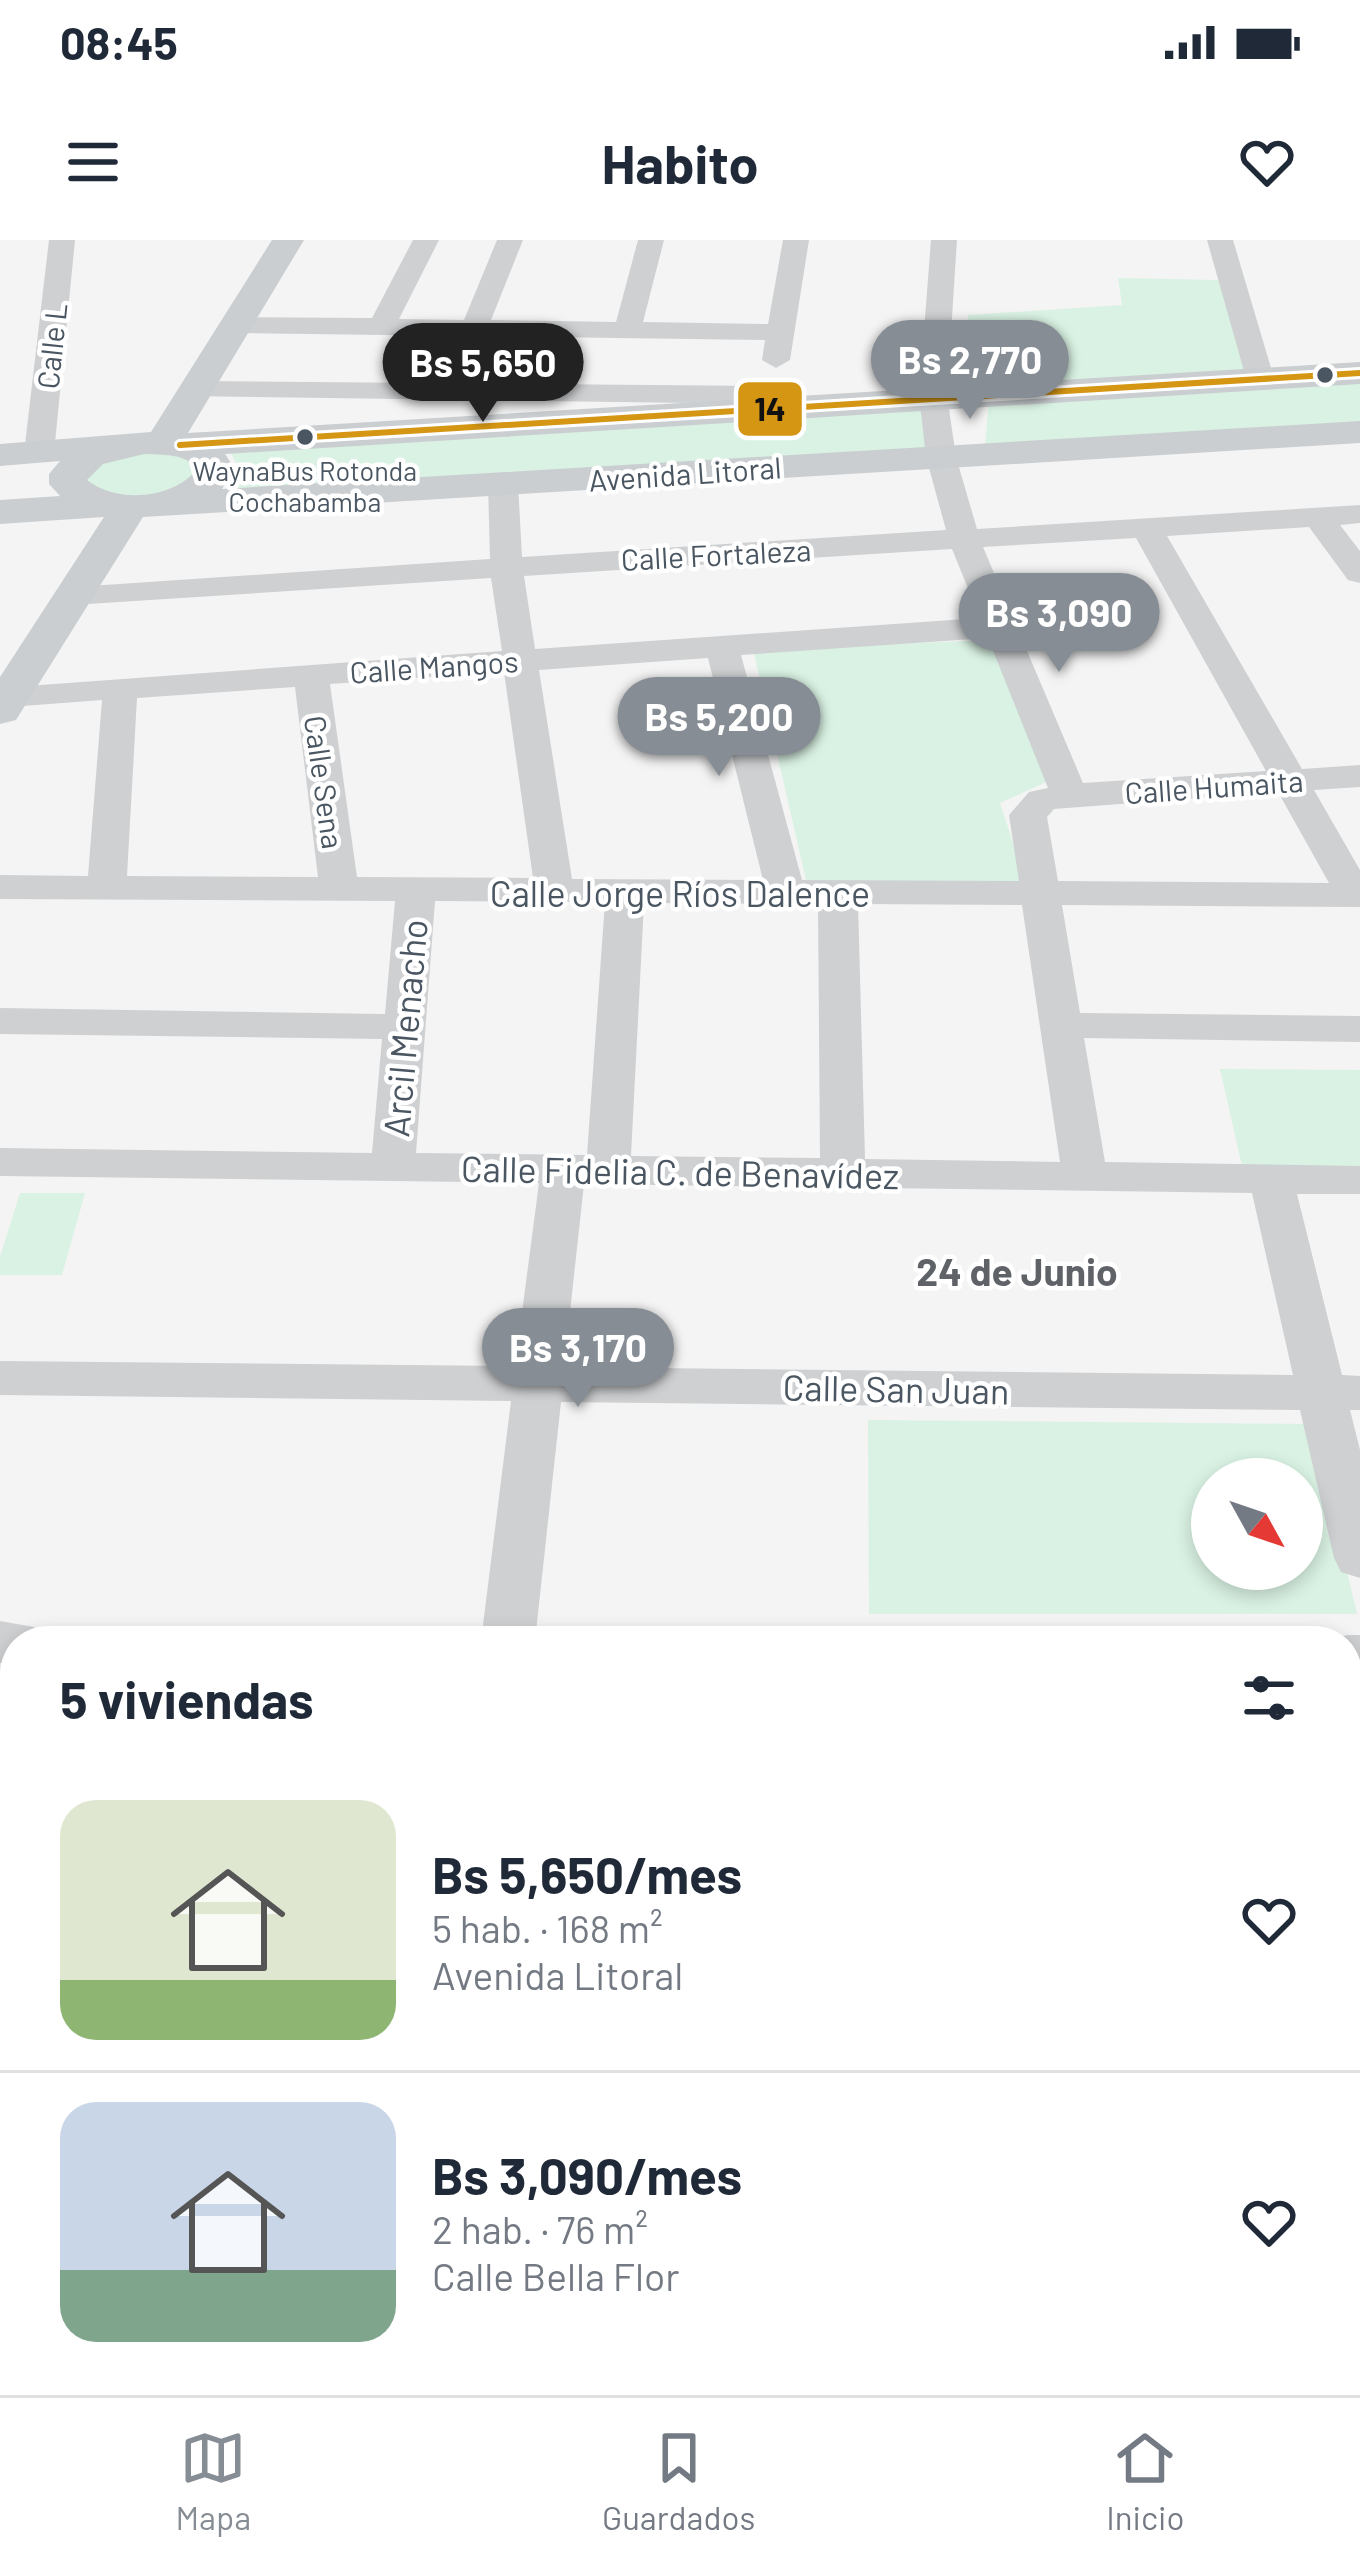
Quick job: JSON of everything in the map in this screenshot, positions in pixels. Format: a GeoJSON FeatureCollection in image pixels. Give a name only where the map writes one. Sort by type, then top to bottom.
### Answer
{"type":"FeatureCollection","features":[{"type":"Feature","properties":{"kind":"main road"},"geometry":{"type":"LineString","coordinates":[[108,448],[76,464],[68,484],[75,493],[131,505],[196,492],[214,477],[216,469],[206,454],[171,444],[196,390],[288,240]]}},
{"type":"Feature","properties":{"kind":"main road","name":"Avenida Litoral"},"geometry":{"type":"LineString","coordinates":[[108,448],[774,401],[1360,373]]}},
{"type":"Feature","properties":{"kind":"main road","name":"Avenida Litoral"},"geometry":{"type":"LineString","coordinates":[[0,512],[1360,432]]}},
{"type":"Feature","properties":{"kind":"main road"},"geometry":{"type":"LineString","coordinates":[[0,455],[108,448]]}},
{"type":"Feature","properties":{"kind":"main road"},"geometry":{"type":"LineString","coordinates":[[5,704],[131,505]]}},
{"type":"Feature","properties":{"kind":"street","name":"Calle L"},"geometry":{"type":"LineString","coordinates":[[39,453],[62,240]]}},
{"type":"Feature","properties":{"kind":"street"},"geometry":{"type":"LineString","coordinates":[[381,328],[426,240]]}},
{"type":"Feature","properties":{"kind":"street"},"geometry":{"type":"LineString","coordinates":[[473,328],[510,240]]}},
{"type":"Feature","properties":{"kind":"street"},"geometry":{"type":"LineString","coordinates":[[627,330],[650,240]]}},
{"type":"Feature","properties":{"kind":"street"},"geometry":{"type":"LineString","coordinates":[[196,390],[774,401],[796,240]]}},
{"type":"Feature","properties":{"kind":"street"},"geometry":{"type":"LineString","coordinates":[[944,240],[933,395],[941,457],[964,539],[1069,795],[1042,800],[1028,815],[1085,1176]]}},
{"type":"Feature","properties":{"kind":"street"},"geometry":{"type":"LineString","coordinates":[[1220,240],[1260,378]]}},
{"type":"Feature","properties":{"kind":"street"},"geometry":{"type":"LineString","coordinates":[[236,325],[781,332]]}},
{"type":"Feature","properties":{"kind":"street"},"geometry":{"type":"LineString","coordinates":[[503,484],[506,567],[555,892]]}},
{"type":"Feature","properties":{"kind":"street","name":"Calle Fortaleza"},"geometry":{"type":"LineString","coordinates":[[72,595],[1360,514]]}},
{"type":"Feature","properties":{"kind":"street"},"geometry":{"type":"LineString","coordinates":[[1318,517],[1360,573]]}},
{"type":"Feature","properties":{"kind":"street"},"geometry":{"type":"LineString","coordinates":[[1147,527],[1358,895]]}},
{"type":"Feature","properties":{"kind":"street","name":"Calle Mangos"},"geometry":{"type":"LineString","coordinates":[[5,704],[120,688],[1002,627]]}},
{"type":"Feature","properties":{"kind":"street"},"geometry":{"type":"LineString","coordinates":[[722,646],[786,894]]}},
{"type":"Feature","properties":{"kind":"street","name":"Calle Sena"},"geometry":{"type":"LineString","coordinates":[[310,675],[339,890]]}},
{"type":"Feature","properties":{"kind":"street"},"geometry":{"type":"LineString","coordinates":[[107,887],[120,688]]}},
{"type":"Feature","properties":{"kind":"street","name":"Calle Humaita"},"geometry":{"type":"LineString","coordinates":[[1069,795],[1360,776]]}},
{"type":"Feature","properties":{"kind":"street","name":"Calle Jorge Ríos Dalence"},"geometry":{"type":"LineString","coordinates":[[0,886],[1358,895]]}},
{"type":"Feature","properties":{"kind":"street","name":"Arcil Menacho"},"geometry":{"type":"LineString","coordinates":[[393,1167],[416,890]]}},
{"type":"Feature","properties":{"kind":"street"},"geometry":{"type":"LineString","coordinates":[[510,1626],[538,1384],[585,1169],[625,892]]}},
{"type":"Feature","properties":{"kind":"street"},"geometry":{"type":"LineString","coordinates":[[838,893],[843,1173]]}},
{"type":"Feature","properties":{"kind":"street"},"geometry":{"type":"LineString","coordinates":[[0,1021],[405,1027]]}},
{"type":"Feature","properties":{"kind":"street"},"geometry":{"type":"LineString","coordinates":[[1063,1025],[1360,1029]]}},
{"type":"Feature","properties":{"kind":"street","name":"Calle Fidelia C. de Benavídez"},"geometry":{"type":"LineString","coordinates":[[0,1162],[1360,1180]]}},
{"type":"Feature","properties":{"kind":"street"},"geometry":{"type":"LineString","coordinates":[[1271,1178],[1341,1393],[1360,1558]]}},
{"type":"Feature","properties":{"kind":"street","name":"Calle San Juan"},"geometry":{"type":"LineString","coordinates":[[0,1378],[1341,1393]]}},
{"type":"Feature","properties":{"kind":"green space"},"geometry":{"type":"Polygon","coordinates":[[[1118,278],[1221,280],[1247,371],[962,386],[968,315],[1122,305],[1118,278]]]}},
{"type":"Feature","properties":{"kind":"green space"},"geometry":{"type":"Polygon","coordinates":[[[1360,379],[1360,424],[985,445],[989,400],[1360,379]]]}},
{"type":"Feature","properties":{"kind":"green space"},"geometry":{"type":"Polygon","coordinates":[[[934,403],[929,451],[225,489],[240,471],[231,453],[934,403]]]}},
{"type":"Feature","properties":{"kind":"green space"},"geometry":{"type":"Polygon","coordinates":[[[150,450],[196,461],[199,477],[144,500],[86,486],[87,470],[97,462],[150,450]]]}},
{"type":"Feature","properties":{"kind":"green space"},"geometry":{"type":"Polygon","coordinates":[[[995,640],[1051,780],[1000,803],[1027,886],[806,880],[753,649],[995,640]]]}},
{"type":"Feature","properties":{"kind":"green space"},"geometry":{"type":"Polygon","coordinates":[[[1220,1069],[1360,1070],[1360,1188],[1247,1188],[1220,1069]]]}},
{"type":"Feature","properties":{"kind":"green space"},"geometry":{"type":"Polygon","coordinates":[[[20,1193],[85,1193],[62,1275],[0,1275],[0,1257],[20,1193]]]}},
{"type":"Feature","properties":{"kind":"green space"},"geometry":{"type":"Polygon","coordinates":[[[868,1420],[1312,1424],[1320,1458],[1191,1458],[1191,1590],[1323,1590],[1323,1470],[1357,1614],[869,1614],[868,1420]]]}},
{"type":"Feature","properties":{"kind":"transit line","name":"14"},"geometry":{"type":"LineString","coordinates":[[180,445],[1360,373]]}},
{"type":"Feature","properties":{"kind":"place","name":"WaynaBus Rotonda Cochabamba"},"geometry":{"type":"Point","coordinates":[305,437]}},
{"type":"Feature","properties":{"kind":"district","name":"24 de Junio"},"geometry":{"type":"Point","coordinates":[1017,1270]}}]}
